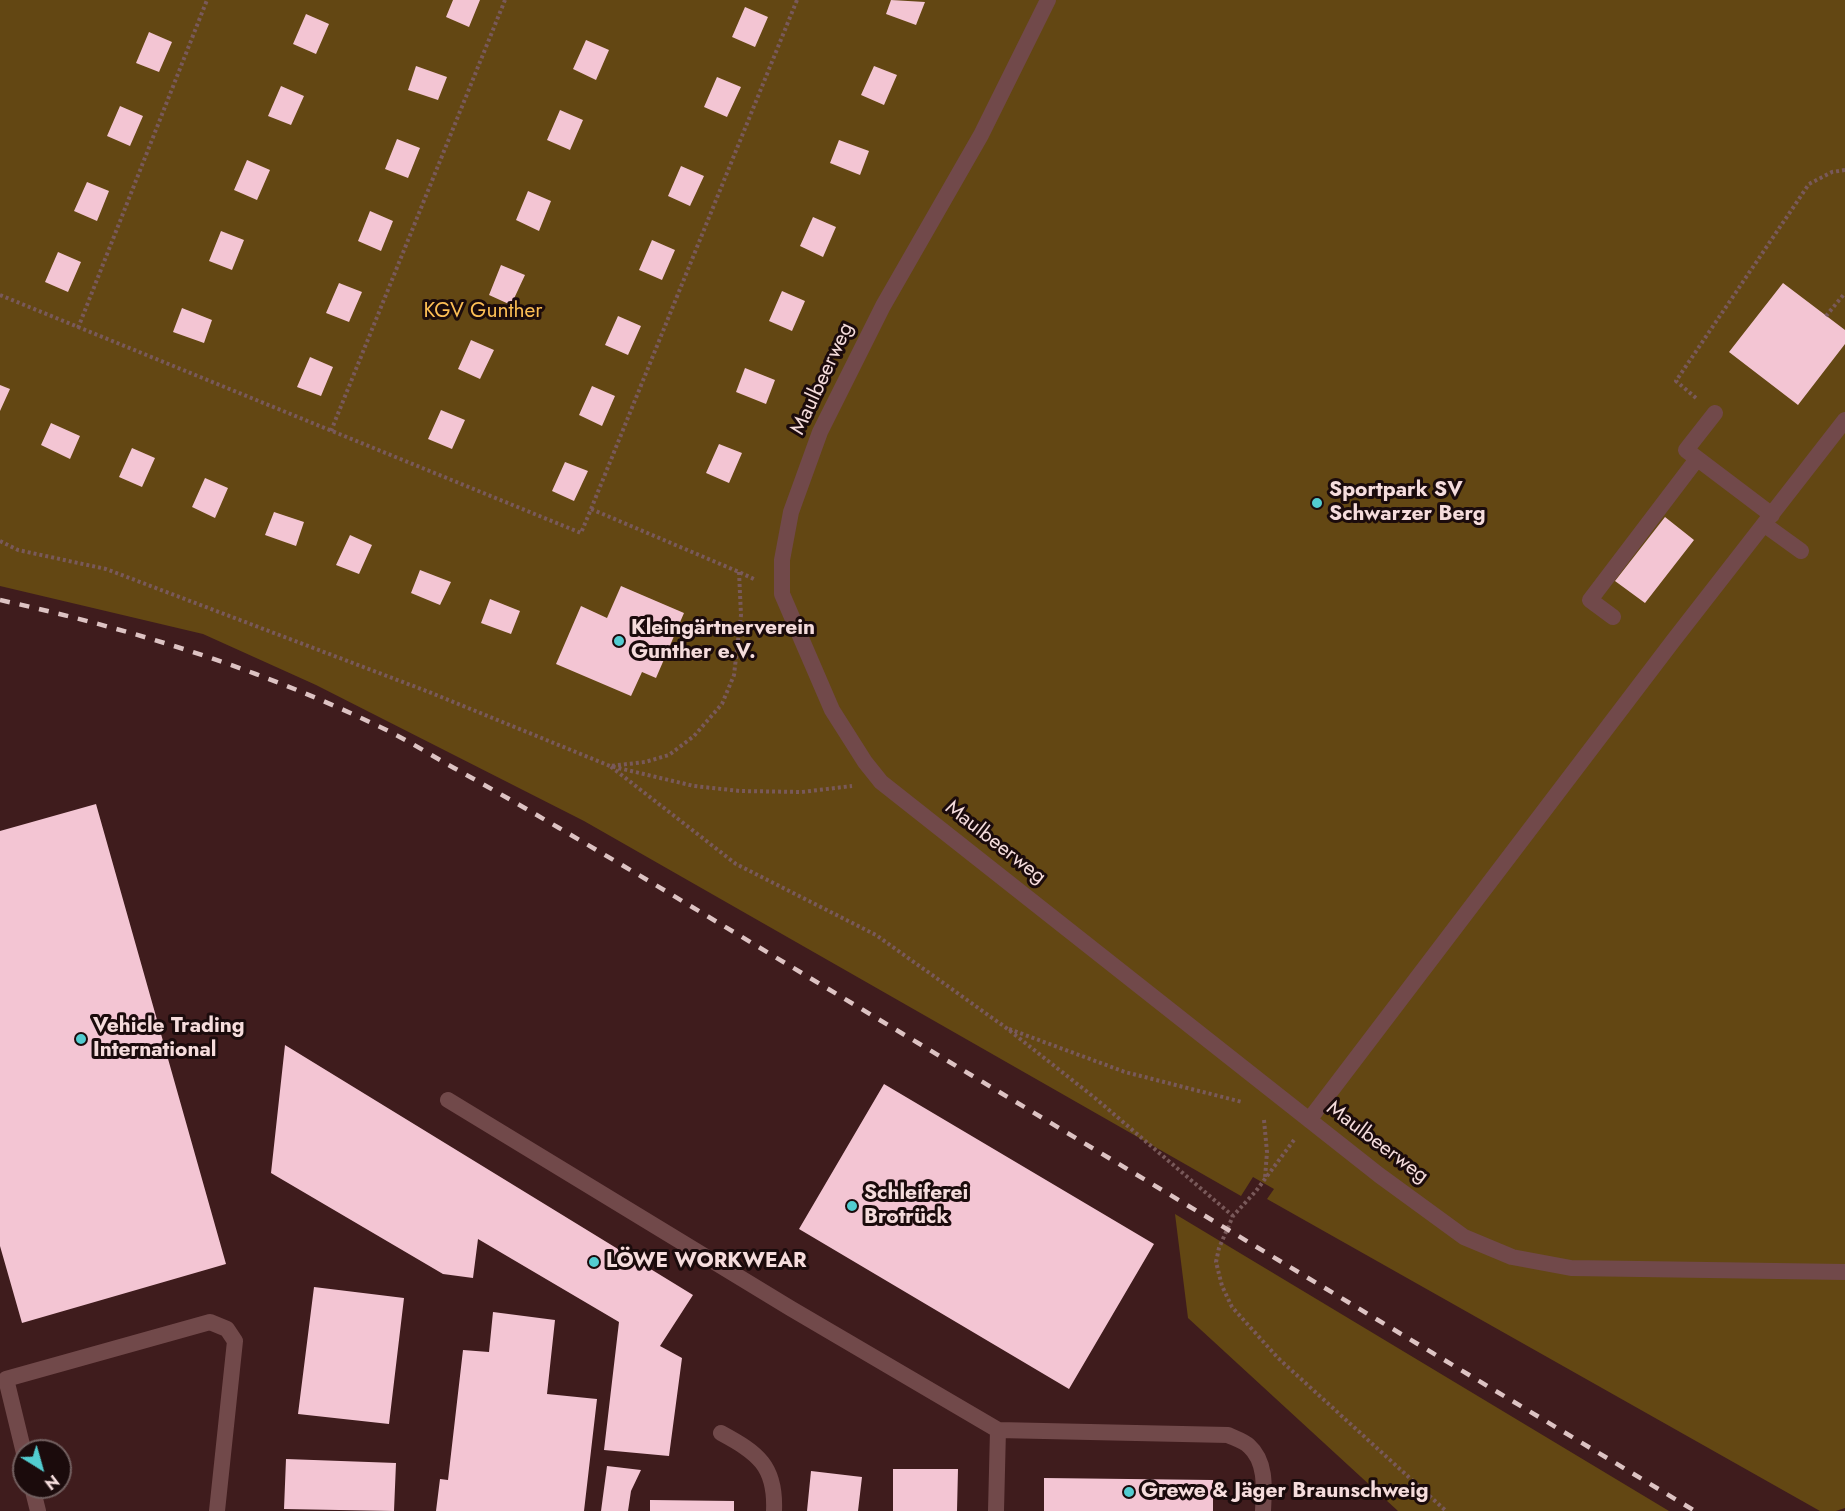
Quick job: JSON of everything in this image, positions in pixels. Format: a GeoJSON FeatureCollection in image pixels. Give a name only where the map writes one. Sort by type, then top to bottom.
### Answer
{"type":"FeatureCollection","features":[{"type":"Feature","properties":{"kind":"lane","name":"Maulbeerweg"},"geometry":{"type":"LineString","coordinates":[[1048,0],[981,135],[883,306],[820,432],[791,512],[782,560],[782,594],[832,710],[865,762],[881,782],[1379,1175],[1464,1237],[1512,1257],[1571,1268],[1845,1272]]}},
{"type":"Feature","properties":{"kind":"lane"},"geometry":{"type":"LineString","coordinates":[[1715,413],[1686,450],[1769,520],[1801,551]]}},
{"type":"Feature","properties":{"kind":"lane"},"geometry":{"type":"LineString","coordinates":[[1309,1120],[1673,640],[1845,420]]}},
{"type":"Feature","properties":{"kind":"lane"},"geometry":{"type":"LineString","coordinates":[[1613,617],[1590,600],[1697,459]]}},
{"type":"Feature","properties":{"kind":"lane"},"geometry":{"type":"LineString","coordinates":[[448,1100],[790,1308],[998,1430],[1228,1435],[1250,1446],[1260,1463],[1264,1485],[1263,1511]]}},
{"type":"Feature","properties":{"kind":"lane"},"geometry":{"type":"LineString","coordinates":[[20,1439],[3,1380],[210,1322],[227,1329],[235,1341],[217,1511]]}},
{"type":"Feature","properties":{"kind":"lane"},"geometry":{"type":"LineString","coordinates":[[996,1511],[998,1430]]}},
{"type":"Feature","properties":{"kind":"lane"},"geometry":{"type":"LineString","coordinates":[[721,1433],[750,1449],[763,1461],[775,1494],[774,1511]]}},
{"type":"Feature","properties":{"kind":"path"},"geometry":{"type":"LineString","coordinates":[[78,327],[207,0]]}},
{"type":"Feature","properties":{"kind":"path"},"geometry":{"type":"LineString","coordinates":[[331,431],[505,0]]}},
{"type":"Feature","properties":{"kind":"path"},"geometry":{"type":"LineString","coordinates":[[0,295],[581,533],[797,0]]}},
{"type":"Feature","properties":{"kind":"path"},"geometry":{"type":"LineString","coordinates":[[1715,413],[1676,381],[1809,184],[1832,172],[1845,170]]}},
{"type":"Feature","properties":{"kind":"path"},"geometry":{"type":"LineString","coordinates":[[1826,316],[1845,293]]}},
{"type":"Feature","properties":{"kind":"path"},"geometry":{"type":"LineString","coordinates":[[591,509],[740,572],[782,594]]}},
{"type":"Feature","properties":{"kind":"path"},"geometry":{"type":"LineString","coordinates":[[0,541],[18,550],[106,568],[418,688],[610,766],[694,786],[740,791],[802,792],[881,782]]}},
{"type":"Feature","properties":{"kind":"path"},"geometry":{"type":"LineString","coordinates":[[610,766],[645,762],[669,755],[694,736],[722,704],[734,675],[741,615],[740,572]]}},
{"type":"Feature","properties":{"kind":"path"},"geometry":{"type":"LineString","coordinates":[[610,766],[736,864],[876,935],[1005,1027],[1095,1098],[1233,1216]]}},
{"type":"Feature","properties":{"kind":"path"},"geometry":{"type":"LineString","coordinates":[[1005,1027],[1125,1072],[1262,1108]]}},
{"type":"Feature","properties":{"kind":"path"},"geometry":{"type":"LineString","coordinates":[[1258,1079],[1267,1152],[1265,1179]]}},
{"type":"Feature","properties":{"kind":"path"},"geometry":{"type":"LineString","coordinates":[[1309,1120],[1265,1179],[1233,1216],[1219,1248],[1216,1262],[1222,1286],[1232,1307],[1278,1358],[1446,1511]]}},
{"type":"Feature","properties":{"kind":"green space","name":"KGV Gunther"},"geometry":{"type":"Polygon","coordinates":[[[0,0],[1845,0],[1845,1508],[1836,1511],[1820,1511],[1267,1199],[1274,1189],[1253,1177],[1241,1196],[584,821],[316,685],[203,634],[0,586],[0,0]]]}},
{"type":"Feature","properties":{"kind":"green space"},"geometry":{"type":"Polygon","coordinates":[[[1175,1214],[1669,1511],[1398,1511],[1188,1318],[1175,1214]]]}},
{"type":"Feature","properties":{"kind":"building"},"geometry":{"type":"Polygon","coordinates":[[[453,0],[480,0],[469,27],[446,17],[453,0]]]}},
{"type":"Feature","properties":{"kind":"building"},"geometry":{"type":"Polygon","coordinates":[[[891,0],[925,2],[916,25],[886,14],[891,0]]]}},
{"type":"Feature","properties":{"kind":"building"},"geometry":{"type":"Polygon","coordinates":[[[745,7],[768,17],[755,47],[732,37],[745,7]]]}},
{"type":"Feature","properties":{"kind":"building"},"geometry":{"type":"Polygon","coordinates":[[[306,14],[329,24],[316,54],[293,44],[306,14]]]}},
{"type":"Feature","properties":{"kind":"building"},"geometry":{"type":"Polygon","coordinates":[[[149,32],[172,42],[159,72],[136,63],[149,32]]]}},
{"type":"Feature","properties":{"kind":"building"},"geometry":{"type":"Polygon","coordinates":[[[586,40],[609,50],[596,80],[573,69],[586,40]]]}},
{"type":"Feature","properties":{"kind":"building"},"geometry":{"type":"Polygon","coordinates":[[[416,66],[447,77],[438,100],[408,90],[416,66]]]}},
{"type":"Feature","properties":{"kind":"building"},"geometry":{"type":"Polygon","coordinates":[[[874,66],[897,75],[884,105],[861,95],[874,66]]]}},
{"type":"Feature","properties":{"kind":"building"},"geometry":{"type":"Polygon","coordinates":[[[717,77],[741,87],[727,117],[704,107],[717,77]]]}},
{"type":"Feature","properties":{"kind":"building"},"geometry":{"type":"Polygon","coordinates":[[[281,86],[304,96],[291,125],[268,116],[281,86]]]}},
{"type":"Feature","properties":{"kind":"building"},"geometry":{"type":"Polygon","coordinates":[[[120,106],[143,116],[130,146],[107,136],[120,106]]]}},
{"type":"Feature","properties":{"kind":"building"},"geometry":{"type":"Polygon","coordinates":[[[560,110],[583,120],[570,150],[547,140],[560,110]]]}},
{"type":"Feature","properties":{"kind":"building"},"geometry":{"type":"Polygon","coordinates":[[[397,139],[420,148],[408,178],[385,169],[397,139]]]}},
{"type":"Feature","properties":{"kind":"building"},"geometry":{"type":"Polygon","coordinates":[[[839,140],[869,151],[860,175],[830,163],[839,140]]]}},
{"type":"Feature","properties":{"kind":"building"},"geometry":{"type":"Polygon","coordinates":[[[247,160],[270,170],[257,200],[234,190],[247,160]]]}},
{"type":"Feature","properties":{"kind":"building"},"geometry":{"type":"Polygon","coordinates":[[[681,166],[704,176],[690,206],[668,196],[681,166]]]}},
{"type":"Feature","properties":{"kind":"building"},"geometry":{"type":"Polygon","coordinates":[[[87,182],[109,191],[97,221],[74,211],[87,182]]]}},
{"type":"Feature","properties":{"kind":"building"},"geometry":{"type":"Polygon","coordinates":[[[528,191],[551,201],[539,231],[516,220],[528,191]]]}},
{"type":"Feature","properties":{"kind":"building"},"geometry":{"type":"Polygon","coordinates":[[[370,211],[393,221],[381,251],[358,241],[370,211]]]}},
{"type":"Feature","properties":{"kind":"building"},"geometry":{"type":"Polygon","coordinates":[[[813,217],[836,227],[823,257],[800,246],[813,217]]]}},
{"type":"Feature","properties":{"kind":"building"},"geometry":{"type":"Polygon","coordinates":[[[221,231],[244,240],[232,270],[209,261],[221,231]]]}},
{"type":"Feature","properties":{"kind":"building"},"geometry":{"type":"Polygon","coordinates":[[[652,240],[675,250],[662,280],[639,270],[652,240]]]}},
{"type":"Feature","properties":{"kind":"building"},"geometry":{"type":"Polygon","coordinates":[[[58,252],[81,262],[68,292],[45,282],[58,252]]]}},
{"type":"Feature","properties":{"kind":"building"},"geometry":{"type":"Polygon","coordinates":[[[501,265],[525,275],[511,305],[489,295],[501,265]]]}},
{"type":"Feature","properties":{"kind":"building"},"geometry":{"type":"Polygon","coordinates":[[[339,283],[362,292],[349,322],[326,313],[339,283]]]}},
{"type":"Feature","properties":{"kind":"building"},"geometry":{"type":"Polygon","coordinates":[[[1783,283],[1845,330],[1845,344],[1798,405],[1729,352],[1783,283]]]}},
{"type":"Feature","properties":{"kind":"building"},"geometry":{"type":"Polygon","coordinates":[[[782,291],[805,301],[792,331],[769,321],[782,291]]]}},
{"type":"Feature","properties":{"kind":"building"},"geometry":{"type":"Polygon","coordinates":[[[182,308],[212,320],[204,343],[173,332],[182,308]]]}},
{"type":"Feature","properties":{"kind":"building"},"geometry":{"type":"Polygon","coordinates":[[[618,316],[641,326],[628,355],[605,345],[618,316]]]}},
{"type":"Feature","properties":{"kind":"building"},"geometry":{"type":"Polygon","coordinates":[[[471,340],[494,350],[480,379],[458,369],[471,340]]]}},
{"type":"Feature","properties":{"kind":"building"},"geometry":{"type":"Polygon","coordinates":[[[310,357],[333,367],[321,396],[297,387],[310,357]]]}},
{"type":"Feature","properties":{"kind":"building"},"geometry":{"type":"Polygon","coordinates":[[[745,368],[775,380],[766,404],[736,392],[745,368]]]}},
{"type":"Feature","properties":{"kind":"building"},"geometry":{"type":"Polygon","coordinates":[[[0,385],[10,389],[0,411],[0,385]]]}},
{"type":"Feature","properties":{"kind":"building"},"geometry":{"type":"Polygon","coordinates":[[[592,386],[615,396],[602,426],[579,415],[592,386]]]}},
{"type":"Feature","properties":{"kind":"building"},"geometry":{"type":"Polygon","coordinates":[[[441,410],[465,420],[452,449],[428,439],[441,410]]]}},
{"type":"Feature","properties":{"kind":"building"},"geometry":{"type":"Polygon","coordinates":[[[51,423],[80,436],[70,459],[41,445],[51,423]]]}},
{"type":"Feature","properties":{"kind":"building"},"geometry":{"type":"Polygon","coordinates":[[[719,444],[742,453],[729,483],[706,473],[719,444]]]}},
{"type":"Feature","properties":{"kind":"building"},"geometry":{"type":"Polygon","coordinates":[[[132,448],[155,458],[142,487],[119,477],[132,448]]]}},
{"type":"Feature","properties":{"kind":"building"},"geometry":{"type":"Polygon","coordinates":[[[565,462],[588,471],[574,501],[552,491],[565,462]]]}},
{"type":"Feature","properties":{"kind":"building"},"geometry":{"type":"Polygon","coordinates":[[[205,478],[228,488],[215,518],[192,507],[205,478]]]}},
{"type":"Feature","properties":{"kind":"building"},"geometry":{"type":"Polygon","coordinates":[[[274,512],[304,522],[296,546],[265,535],[274,512]]]}},
{"type":"Feature","properties":{"kind":"building"},"geometry":{"type":"Polygon","coordinates":[[[1665,517],[1694,540],[1645,603],[1615,581],[1665,517]]]}},
{"type":"Feature","properties":{"kind":"building"},"geometry":{"type":"Polygon","coordinates":[[[350,535],[372,545],[359,574],[336,565],[350,535]]]}},
{"type":"Feature","properties":{"kind":"building"},"geometry":{"type":"Polygon","coordinates":[[[420,570],[451,582],[440,605],[411,593],[420,570]]]}},
{"type":"Feature","properties":{"kind":"building","name":"Kleingärtnerverein Gunther e.V."},"geometry":{"type":"Polygon","coordinates":[[[621,586],[684,613],[656,678],[642,672],[631,696],[556,664],[581,606],[607,618],[621,586]]]}},
{"type":"Feature","properties":{"kind":"building"},"geometry":{"type":"Polygon","coordinates":[[[490,599],[520,611],[511,634],[481,623],[490,599]]]}},
{"type":"Feature","properties":{"kind":"building","name":"Vehicle Trading International"},"geometry":{"type":"Polygon","coordinates":[[[96,804],[226,1264],[22,1323],[0,1246],[0,831],[96,804]]]}},
{"type":"Feature","properties":{"kind":"building"},"geometry":{"type":"Polygon","coordinates":[[[285,1045],[693,1295],[660,1346],[682,1358],[669,1456],[604,1450],[619,1322],[478,1239],[473,1278],[443,1274],[271,1173],[285,1045]]]}},
{"type":"Feature","properties":{"kind":"building"},"geometry":{"type":"Polygon","coordinates":[[[884,1084],[1154,1244],[1069,1389],[799,1229],[884,1084]]]}},
{"type":"Feature","properties":{"kind":"building"},"geometry":{"type":"Polygon","coordinates":[[[314,1287],[404,1298],[389,1424],[298,1414],[314,1287]]]}},
{"type":"Feature","properties":{"kind":"building"},"geometry":{"type":"Polygon","coordinates":[[[493,1312],[555,1320],[547,1394],[597,1399],[584,1511],[436,1511],[440,1479],[448,1480],[463,1350],[489,1352],[493,1312]]]}},
{"type":"Feature","properties":{"kind":"building"},"geometry":{"type":"Polygon","coordinates":[[[286,1459],[396,1463],[394,1511],[284,1509],[286,1459]]]}},
{"type":"Feature","properties":{"kind":"building"},"geometry":{"type":"Polygon","coordinates":[[[607,1466],[641,1470],[631,1491],[628,1511],[601,1511],[607,1466]]]}},
{"type":"Feature","properties":{"kind":"building"},"geometry":{"type":"Polygon","coordinates":[[[893,1469],[958,1469],[957,1511],[893,1511],[893,1469]]]}},
{"type":"Feature","properties":{"kind":"building"},"geometry":{"type":"Polygon","coordinates":[[[811,1471],[862,1477],[858,1511],[807,1511],[811,1471]]]}},
{"type":"Feature","properties":{"kind":"building","name":"Grewe & Jäger Braunschweig"},"geometry":{"type":"Polygon","coordinates":[[[1044,1478],[1213,1480],[1213,1511],[1044,1511],[1044,1478]]]}},
{"type":"Feature","properties":{"kind":"building"},"geometry":{"type":"Polygon","coordinates":[[[650,1500],[734,1501],[734,1511],[650,1511],[650,1500]]]}},
{"type":"Feature","properties":{"kind":"railway"},"geometry":{"type":"LineString","coordinates":[[0,600],[146,637],[240,668],[333,705],[397,736],[654,884],[1695,1511]]}},
{"type":"Feature","properties":{"kind":"place","name":"Sportpark SV Schwarzer Berg"},"geometry":{"type":"Point","coordinates":[1317,503]}},
{"type":"Feature","properties":{"kind":"place","name":"Kleingärtnerverein Gunther e.V."},"geometry":{"type":"Point","coordinates":[619,641]}},
{"type":"Feature","properties":{"kind":"place","name":"Vehicle Trading International"},"geometry":{"type":"Point","coordinates":[81,1039]}},
{"type":"Feature","properties":{"kind":"place","name":"Schleiferei Brotrück"},"geometry":{"type":"Point","coordinates":[852,1206]}},
{"type":"Feature","properties":{"kind":"place","name":"LÖWE WORKWEAR"},"geometry":{"type":"Point","coordinates":[594,1262]}},
{"type":"Feature","properties":{"kind":"place","name":"Grewe & Jäger Braunschweig"},"geometry":{"type":"Point","coordinates":[1129,1492]}}]}
